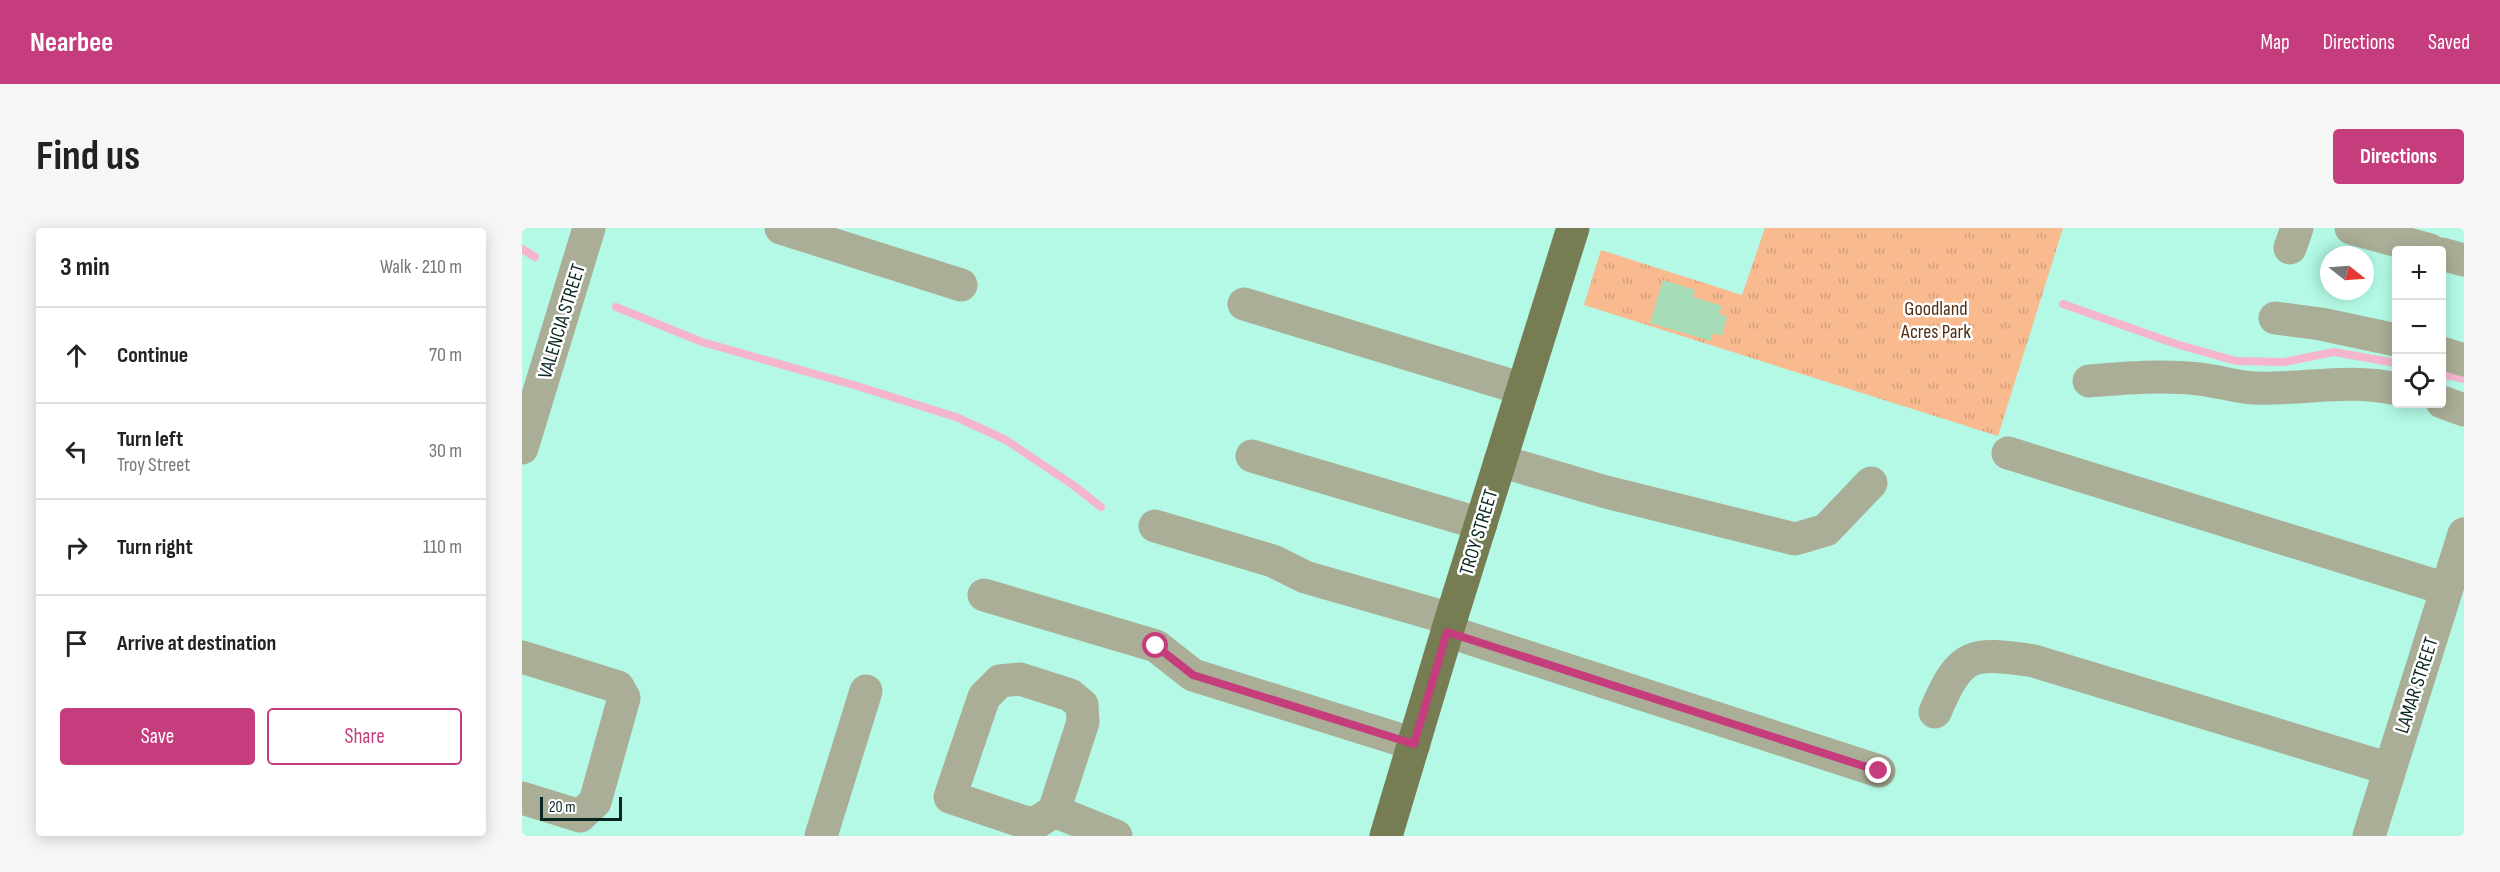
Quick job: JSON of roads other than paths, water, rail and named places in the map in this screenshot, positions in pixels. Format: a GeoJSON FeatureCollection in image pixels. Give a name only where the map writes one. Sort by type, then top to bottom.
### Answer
{"type":"FeatureCollection","features":[{"type":"Feature","properties":{"kind":"main road","name":"TROY STREET"},"geometry":{"type":"LineString","coordinates":[[1386,836],[1449,625],[1573,228]]}},
{"type":"Feature","properties":{"kind":"street","name":"VALENCIA STREET"},"geometry":{"type":"LineString","coordinates":[[522,448],[534,361],[589,228]]}},
{"type":"Feature","properties":{"kind":"street"},"geometry":{"type":"LineString","coordinates":[[781,228],[961,285]]}},
{"type":"Feature","properties":{"kind":"street"},"geometry":{"type":"LineString","coordinates":[[2352,228],[2416,246]]}},
{"type":"Feature","properties":{"kind":"street"},"geometry":{"type":"LineString","coordinates":[[2446,255],[2464,260]]}},
{"type":"Feature","properties":{"kind":"street"},"geometry":{"type":"LineString","coordinates":[[1244,304],[1523,388]]}},
{"type":"Feature","properties":{"kind":"street"},"geometry":{"type":"LineString","coordinates":[[2275,318],[2321,324],[2392,339]]}},
{"type":"Feature","properties":{"kind":"street"},"geometry":{"type":"LineString","coordinates":[[2445,354],[2464,360]]}},
{"type":"Feature","properties":{"kind":"street"},"geometry":{"type":"LineString","coordinates":[[2089,381],[2149,375],[2201,379],[2253,388],[2324,385],[2392,388]]}},
{"type":"Feature","properties":{"kind":"street"},"geometry":{"type":"LineString","coordinates":[[2446,403],[2464,410]]}},
{"type":"Feature","properties":{"kind":"street"},"geometry":{"type":"LineString","coordinates":[[2008,453],[2446,589]]}},
{"type":"Feature","properties":{"kind":"street"},"geometry":{"type":"LineString","coordinates":[[1252,456],[1481,524]]}},
{"type":"Feature","properties":{"kind":"street"},"geometry":{"type":"LineString","coordinates":[[1500,461],[1606,492],[1795,539],[1826,530],[1871,483]]}},
{"type":"Feature","properties":{"kind":"street"},"geometry":{"type":"LineString","coordinates":[[1155,526],[1273,561],[1305,577],[1879,771]]}},
{"type":"Feature","properties":{"kind":"street","name":"LAMAR STREET"},"geometry":{"type":"LineString","coordinates":[[2372,835],[2390,769],[2464,534]]}},
{"type":"Feature","properties":{"kind":"street"},"geometry":{"type":"LineString","coordinates":[[984,595],[1156,646],[1193,675],[1414,744]]}},
{"type":"Feature","properties":{"kind":"street"},"geometry":{"type":"LineString","coordinates":[[1935,712],[1948,683],[1967,661],[1991,655],[2034,661],[2390,769]]}},
{"type":"Feature","properties":{"kind":"street"},"geometry":{"type":"LineString","coordinates":[[522,657],[618,687],[624,698],[595,802],[580,816],[522,798]]}},
{"type":"Feature","properties":{"kind":"street"},"geometry":{"type":"LineString","coordinates":[[1020,679],[1070,695],[1082,705],[1083,722],[1054,810],[1039,821],[1027,823],[950,797],[984,697],[1000,681],[1020,679]]}},
{"type":"Feature","properties":{"kind":"street"},"geometry":{"type":"LineString","coordinates":[[821,836],[866,691]]}},
{"type":"Feature","properties":{"kind":"street"},"geometry":{"type":"LineString","coordinates":[[1054,810],[1116,836]]}},
{"type":"Feature","properties":{"kind":"waterway"},"geometry":{"type":"LineString","coordinates":[[522,249],[535,257]]}},
{"type":"Feature","properties":{"kind":"waterway"},"geometry":{"type":"LineString","coordinates":[[2063,304],[2176,344],[2236,361],[2284,362],[2334,352],[2392,362]]}},
{"type":"Feature","properties":{"kind":"waterway"},"geometry":{"type":"LineString","coordinates":[[616,307],[702,342],[956,417],[1006,440],[1073,485],[1101,507]]}},
{"type":"Feature","properties":{"kind":"waterway"},"geometry":{"type":"LineString","coordinates":[[2446,375],[2464,379]]}},
{"type":"Feature","properties":{"kind":"park label","name":"Goodland Acres Park"},"geometry":{"type":"Point","coordinates":[1936,320]}}]}
